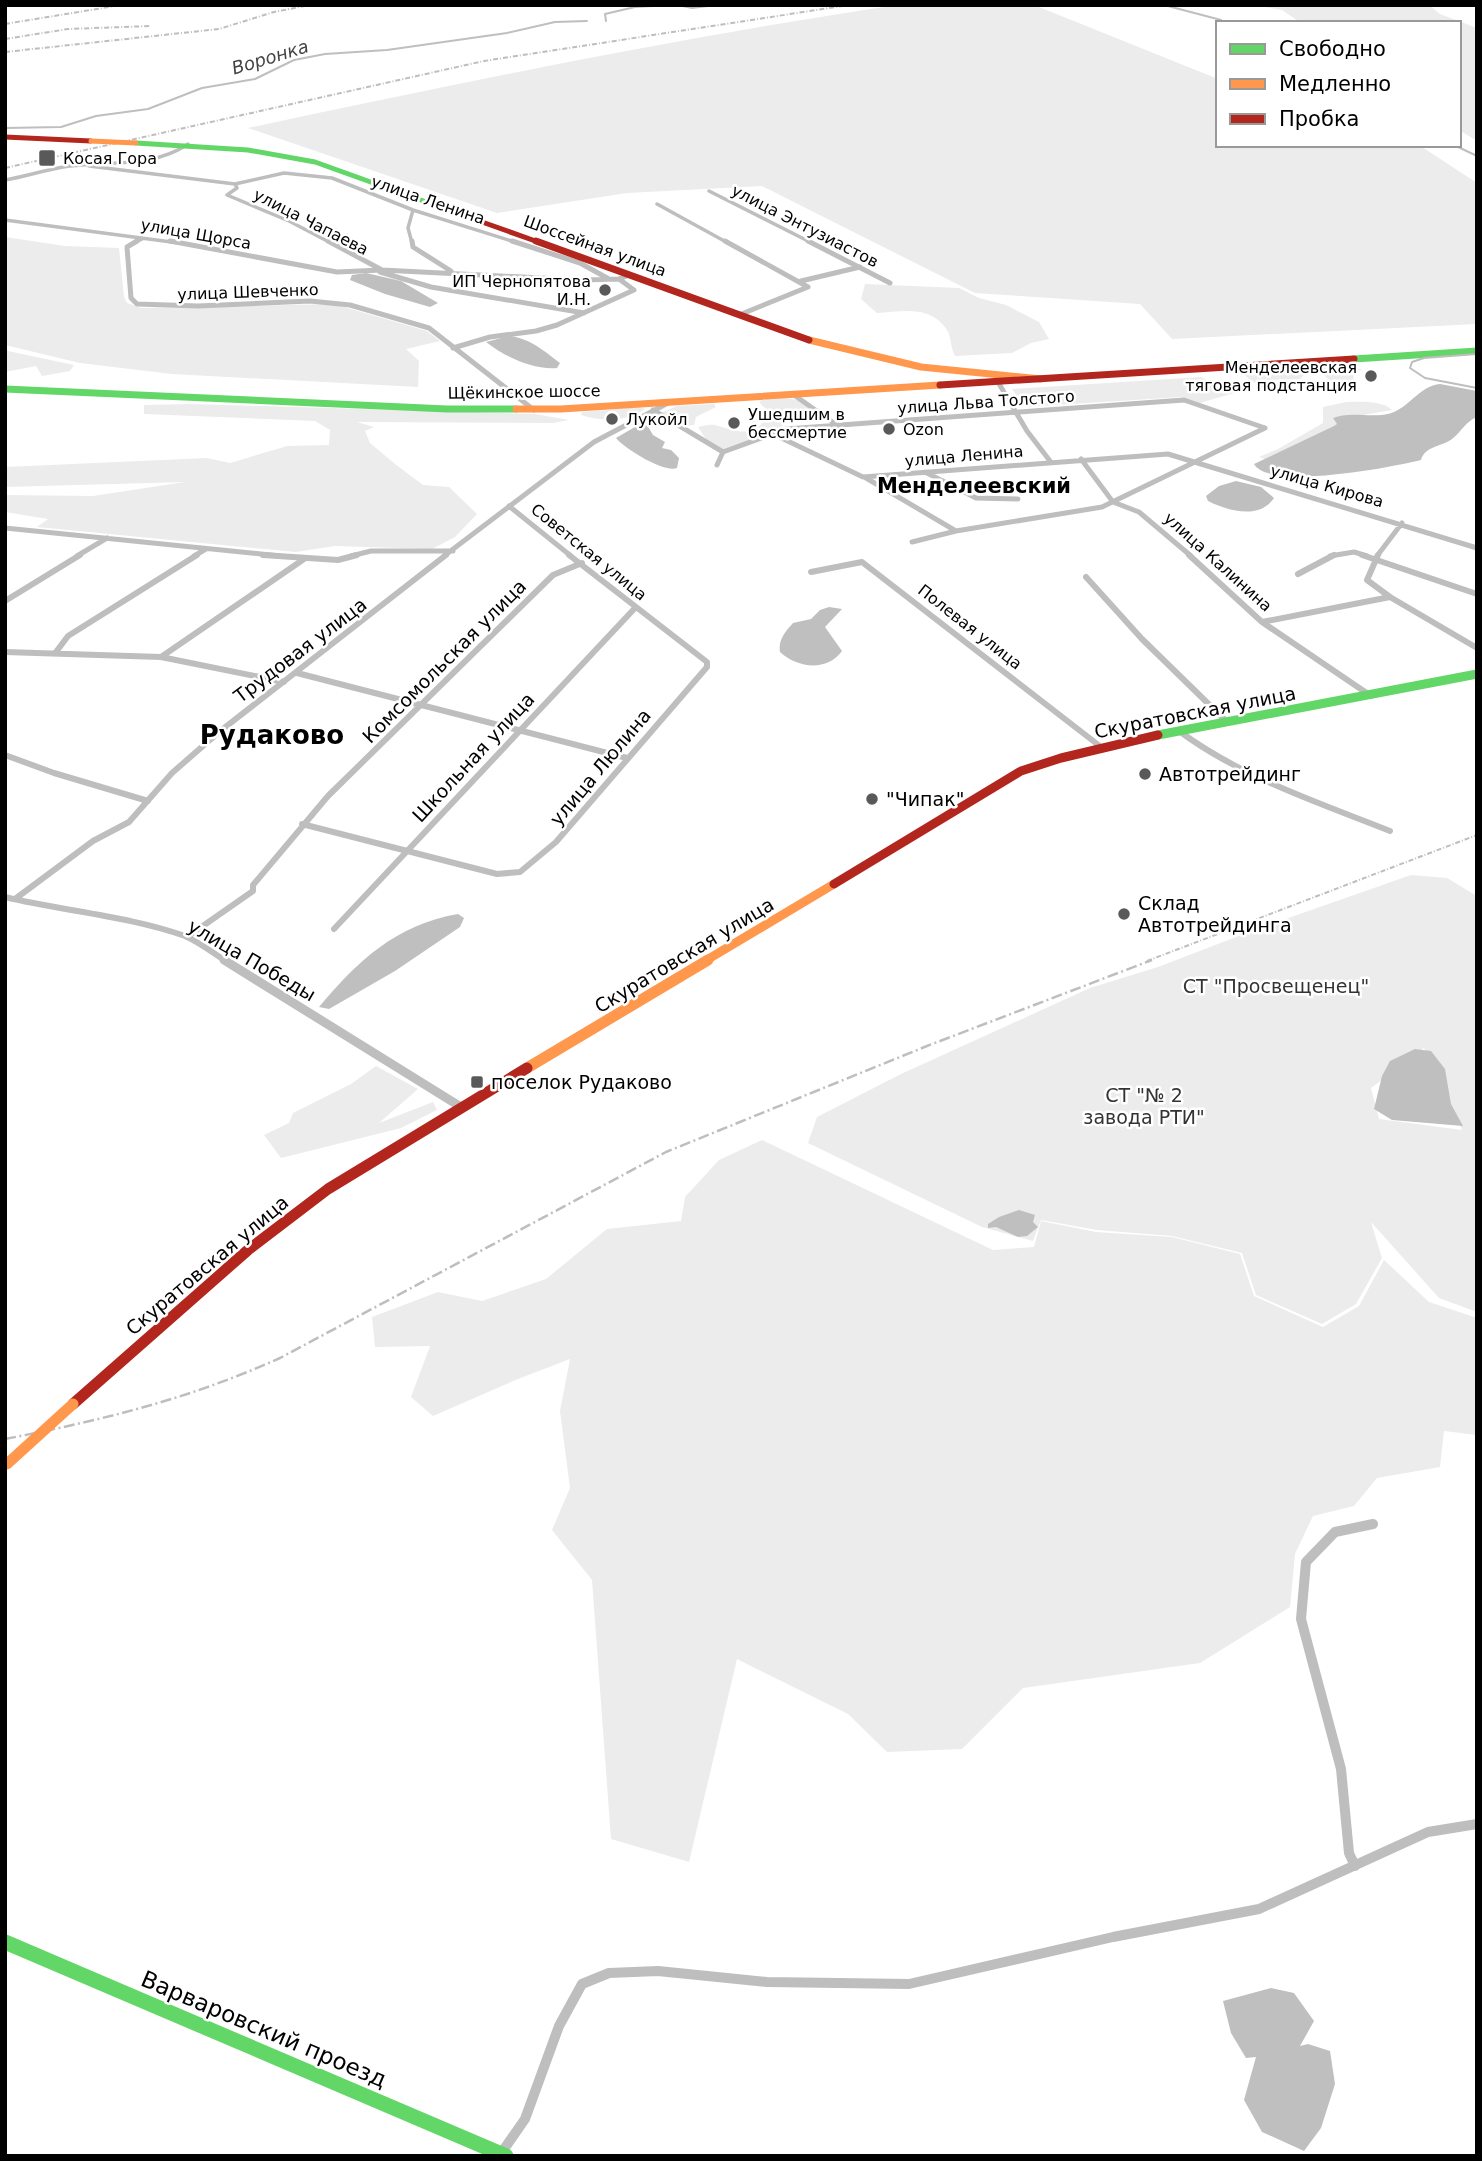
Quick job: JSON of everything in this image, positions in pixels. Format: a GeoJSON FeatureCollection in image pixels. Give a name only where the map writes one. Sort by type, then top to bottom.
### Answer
{"type":"FeatureCollection","features":[{"type":"Feature","properties":{"kind":"main road","name":"Шоссейная улица"},"geometry":{"type":"LineString","coordinates":[[5,137],[188,144],[266,152],[316,162],[624,277],[816,342],[891,362],[948,371],[1044,379]]}},
{"type":"Feature","properties":{"kind":"main road"},"geometry":{"type":"LineString","coordinates":[[1044,379],[1477,351]]}},
{"type":"Feature","properties":{"kind":"main road","name":"Щёкинское шоссе"},"geometry":{"type":"LineString","coordinates":[[5,389],[447,409],[534,410],[1044,379]]}},
{"type":"Feature","properties":{"kind":"main road","name":"Скуратовская улица"},"geometry":{"type":"LineString","coordinates":[[6,1465],[204,1287],[328,1189],[1014,775],[1101,747],[1477,674]]}},
{"type":"Feature","properties":{"kind":"main road","name":"Варваровский проезд"},"geometry":{"type":"LineString","coordinates":[[5,1942],[504,2154]]}},
{"type":"Feature","properties":{"kind":"street"},"geometry":{"type":"LineString","coordinates":[[5,180],[63,167],[167,156],[179,152],[188,144]]}},
{"type":"Feature","properties":{"kind":"street","name":"улица Чапаева"},"geometry":{"type":"LineString","coordinates":[[89,166],[235,184],[237,188],[226,195],[289,221],[382,270]]}},
{"type":"Feature","properties":{"kind":"street","name":"улица Ленина"},"geometry":{"type":"LineString","coordinates":[[235,184],[284,173],[300,173],[352,184],[412,210],[594,268],[608,279]]}},
{"type":"Feature","properties":{"kind":"street","name":"улица Энтузиастов"},"geometry":{"type":"LineString","coordinates":[[709,191],[890,283]]}},
{"type":"Feature","properties":{"kind":"street"},"geometry":{"type":"LineString","coordinates":[[657,204],[808,287],[739,315]]}},
{"type":"Feature","properties":{"kind":"street"},"geometry":{"type":"LineString","coordinates":[[412,210],[408,228],[413,247],[454,273]]}},
{"type":"Feature","properties":{"kind":"street","name":"улица Щорса"},"geometry":{"type":"LineString","coordinates":[[5,220],[145,238],[337,272],[382,270]]}},
{"type":"Feature","properties":{"kind":"street","name":"улица Шевченко"},"geometry":{"type":"LineString","coordinates":[[145,238],[127,247],[131,298],[137,304],[183,306],[279,301],[338,302],[429,328],[534,410]]}},
{"type":"Feature","properties":{"kind":"street"},"geometry":{"type":"LineString","coordinates":[[801,281],[861,267]]}},
{"type":"Feature","properties":{"kind":"street"},"geometry":{"type":"LineString","coordinates":[[382,270],[380,272],[431,287],[584,313]]}},
{"type":"Feature","properties":{"kind":"street","name":"улица Ленина"},"geometry":{"type":"LineString","coordinates":[[382,270],[608,279],[624,277]]}},
{"type":"Feature","properties":{"kind":"street"},"geometry":{"type":"LineString","coordinates":[[453,348],[497,335],[536,331],[584,313],[634,290],[624,277]]}},
{"type":"Feature","properties":{"kind":"street"},"geometry":{"type":"LineString","coordinates":[[998,382],[1015,413],[1050,461]]}},
{"type":"Feature","properties":{"kind":"street"},"geometry":{"type":"LineString","coordinates":[[794,395],[838,426]]}},
{"type":"Feature","properties":{"kind":"street","name":"улица Льва Толстого"},"geometry":{"type":"LineString","coordinates":[[723,452],[786,429],[1184,400],[1265,428],[1196,462]]}},
{"type":"Feature","properties":{"kind":"street","name":"Советская улица"},"geometry":{"type":"LineString","coordinates":[[668,403],[594,442],[509,506],[635,608],[704,659]]}},
{"type":"Feature","properties":{"kind":"street"},"geometry":{"type":"LineString","coordinates":[[653,410],[723,452],[717,465]]}},
{"type":"Feature","properties":{"kind":"street","name":"улица Ленина"},"geometry":{"type":"LineString","coordinates":[[773,435],[863,477],[1168,454]]}},
{"type":"Feature","properties":{"kind":"street","name":"улица Кирова"},"geometry":{"type":"LineString","coordinates":[[1168,454],[1477,548]]}},
{"type":"Feature","properties":{"kind":"street"},"geometry":{"type":"LineString","coordinates":[[1081,459],[1113,502]]}},
{"type":"Feature","properties":{"kind":"street"},"geometry":{"type":"LineString","coordinates":[[912,542],[956,531],[1102,507],[1196,462]]}},
{"type":"Feature","properties":{"kind":"street"},"geometry":{"type":"LineString","coordinates":[[925,472],[976,498],[1018,499]]}},
{"type":"Feature","properties":{"kind":"street"},"geometry":{"type":"LineString","coordinates":[[863,477],[956,531]]}},
{"type":"Feature","properties":{"kind":"street","name":"улица Калинина"},"geometry":{"type":"LineString","coordinates":[[1113,502],[1139,512],[1156,524],[1262,622],[1371,696]]}},
{"type":"Feature","properties":{"kind":"street","name":"Трудовая улица"},"geometry":{"type":"LineString","coordinates":[[15,899],[93,841],[129,822],[172,773],[509,506]]}},
{"type":"Feature","properties":{"kind":"street"},"geometry":{"type":"LineString","coordinates":[[1402,523],[1376,559],[1367,580],[1390,597],[1477,648]]}},
{"type":"Feature","properties":{"kind":"street"},"geometry":{"type":"LineString","coordinates":[[5,528],[304,559],[338,560],[372,551],[453,551]]}},
{"type":"Feature","properties":{"kind":"street"},"geometry":{"type":"LineString","coordinates":[[5,536],[19,529]]}},
{"type":"Feature","properties":{"kind":"street"},"geometry":{"type":"LineString","coordinates":[[5,601],[107,538]]}},
{"type":"Feature","properties":{"kind":"street"},"geometry":{"type":"LineString","coordinates":[[56,652],[68,636],[206,549]]}},
{"type":"Feature","properties":{"kind":"street"},"geometry":{"type":"LineString","coordinates":[[1298,574],[1335,554],[1354,552],[1477,594]]}},
{"type":"Feature","properties":{"kind":"street"},"geometry":{"type":"LineString","coordinates":[[161,657],[304,559]]}},
{"type":"Feature","properties":{"kind":"street","name":"Полевая улица"},"geometry":{"type":"LineString","coordinates":[[811,572],[862,562],[1101,747]]}},
{"type":"Feature","properties":{"kind":"street","name":"Комсомольская улица"},"geometry":{"type":"LineString","coordinates":[[187,937],[253,891],[253,885],[302,824],[553,575],[582,563]]}},
{"type":"Feature","properties":{"kind":"street"},"geometry":{"type":"LineString","coordinates":[[1086,577],[1142,639],[1227,722]]}},
{"type":"Feature","properties":{"kind":"street"},"geometry":{"type":"LineString","coordinates":[[1262,622],[1390,597]]}},
{"type":"Feature","properties":{"kind":"street","name":"Школьная улица"},"geometry":{"type":"LineString","coordinates":[[334,929],[635,608]]}},
{"type":"Feature","properties":{"kind":"street"},"geometry":{"type":"LineString","coordinates":[[5,652],[161,657],[284,682]]}},
{"type":"Feature","properties":{"kind":"street","name":"улица Люлина"},"geometry":{"type":"LineString","coordinates":[[407,850],[497,874],[520,872],[556,842],[706,667],[708,662],[704,659]]}},
{"type":"Feature","properties":{"kind":"street"},"geometry":{"type":"LineString","coordinates":[[297,674],[627,758]]}},
{"type":"Feature","properties":{"kind":"street"},"geometry":{"type":"LineString","coordinates":[[1179,731],[1202,750],[1229,766],[1390,831]]}},
{"type":"Feature","properties":{"kind":"street"},"geometry":{"type":"LineString","coordinates":[[5,755],[54,773],[148,801]]}},
{"type":"Feature","properties":{"kind":"street"},"geometry":{"type":"LineString","coordinates":[[302,824],[407,850]]}},
{"type":"Feature","properties":{"kind":"street","name":"улица Победы"},"geometry":{"type":"LineString","coordinates":[[5,897],[54,909],[145,925],[187,937],[461,1107]]}},
{"type":"Feature","properties":{"kind":"street"},"geometry":{"type":"LineString","coordinates":[[1355,1866],[1349,1853],[1341,1769],[1301,1619],[1306,1562],[1335,1532],[1373,1524]]}},
{"type":"Feature","properties":{"kind":"street"},"geometry":{"type":"LineString","coordinates":[[504,2154],[525,2119],[559,2026],[582,1984],[609,1973],[658,1971],[767,1982],[909,1984],[1113,1937],[1259,1909],[1427,1832],[1477,1824]]}},
{"type":"Feature","properties":{"kind":"green space"},"geometry":{"type":"Polygon","coordinates":[[[898,5],[1034,5],[1216,78],[1216,147],[1422,147],[1477,183],[1477,324],[1172,339],[1140,304],[975,293],[762,186],[627,193],[497,213],[248,128],[492,77],[898,5]]]}},
{"type":"Feature","properties":{"kind":"green space"},"geometry":{"type":"Polygon","coordinates":[[[1255,5],[1429,5],[1440,14],[1458,21],[1298,21],[1282,10],[1255,5]]]}},
{"type":"Feature","properties":{"kind":"green space"},"geometry":{"type":"Polygon","coordinates":[[[1461,22],[1477,28],[1477,141],[1461,131],[1461,22]]]}},
{"type":"Feature","properties":{"kind":"green space"},"geometry":{"type":"Polygon","coordinates":[[[5,237],[65,246],[119,248],[124,297],[127,303],[141,308],[334,304],[427,331],[440,341],[406,349],[419,361],[418,387],[172,374],[80,363],[5,345],[5,237]]]}},
{"type":"Feature","properties":{"kind":"green space"},"geometry":{"type":"Polygon","coordinates":[[[865,284],[959,288],[979,298],[1006,305],[1039,322],[1049,339],[1031,343],[1012,353],[955,356],[949,333],[940,322],[916,311],[877,313],[861,299],[865,284]]]}},
{"type":"Feature","properties":{"kind":"green space"},"geometry":{"type":"Polygon","coordinates":[[[5,350],[74,365],[70,371],[42,376],[36,366],[5,372],[5,350]]]}},
{"type":"Feature","properties":{"kind":"green space"},"geometry":{"type":"Polygon","coordinates":[[[1303,368],[1363,369],[1353,373],[1354,383],[1344,387],[1335,386],[1323,374],[1305,374],[1300,379],[1261,381],[1265,386],[1262,388],[1244,375],[1303,368]]]}},
{"type":"Feature","properties":{"kind":"green space"},"geometry":{"type":"Polygon","coordinates":[[[1201,377],[1234,393],[1200,403],[1181,397],[1025,407],[1012,389],[1201,377]]]}},
{"type":"Feature","properties":{"kind":"green space"},"geometry":{"type":"Polygon","coordinates":[[[776,397],[799,400],[818,413],[778,414],[764,407],[759,401],[776,397]]]}},
{"type":"Feature","properties":{"kind":"green space"},"geometry":{"type":"Polygon","coordinates":[[[1346,402],[1377,403],[1392,410],[1351,417],[1349,422],[1268,460],[1259,457],[1323,423],[1323,407],[1346,402]]]}},
{"type":"Feature","properties":{"kind":"green space"},"geometry":{"type":"Polygon","coordinates":[[[714,404],[716,407],[696,417],[694,425],[683,426],[661,413],[677,406],[714,404]]]}},
{"type":"Feature","properties":{"kind":"green space"},"geometry":{"type":"Polygon","coordinates":[[[144,405],[535,414],[569,420],[553,423],[357,422],[374,427],[365,431],[370,443],[395,464],[423,485],[449,487],[477,514],[455,537],[432,549],[335,546],[296,552],[37,527],[48,519],[5,512],[5,495],[93,496],[185,482],[5,487],[5,467],[207,458],[230,463],[287,446],[329,445],[330,430],[315,421],[144,414],[144,405]]]}},
{"type":"Feature","properties":{"kind":"green space"},"geometry":{"type":"Polygon","coordinates":[[[640,407],[645,409],[622,418],[606,420],[581,415],[582,412],[640,407]]]}},
{"type":"Feature","properties":{"kind":"green space"},"geometry":{"type":"Polygon","coordinates":[[[780,420],[784,429],[723,451],[707,441],[698,427],[713,425],[746,431],[753,430],[763,422],[780,420]]]}},
{"type":"Feature","properties":{"kind":"green space","name":"СТ \"№ 2 завода РТИ\""},"geometry":{"type":"Polygon","coordinates":[[[1411,875],[1447,878],[1477,896],[1477,1312],[1439,1298],[1371,1222],[1382,1258],[1356,1304],[1322,1324],[1256,1295],[1242,1253],[1172,1236],[1097,1230],[1041,1220],[1033,1241],[982,1227],[808,1143],[817,1117],[901,1074],[1090,988],[1158,967],[1411,875]],[[1424,1048],[1371,1088],[1379,1119],[1462,1130],[1424,1048]]]}},
{"type":"Feature","properties":{"kind":"green space"},"geometry":{"type":"Polygon","coordinates":[[[376,1066],[418,1089],[379,1123],[433,1102],[437,1110],[401,1128],[281,1158],[264,1135],[289,1123],[293,1113],[351,1084],[376,1066]]]}},
{"type":"Feature","properties":{"kind":"green space"},"geometry":{"type":"Polygon","coordinates":[[[762,1140],[993,1250],[1034,1247],[1041,1221],[1096,1232],[1172,1237],[1240,1254],[1254,1296],[1323,1327],[1359,1306],[1384,1260],[1429,1302],[1477,1318],[1477,1435],[1444,1431],[1440,1467],[1377,1478],[1354,1506],[1313,1516],[1295,1554],[1290,1607],[1200,1663],[1023,1688],[962,1749],[887,1752],[848,1714],[737,1659],[689,1862],[611,1839],[592,1580],[552,1530],[570,1488],[560,1411],[570,1359],[433,1416],[411,1397],[430,1346],[375,1347],[372,1317],[438,1292],[482,1301],[546,1279],[607,1229],[681,1221],[685,1197],[719,1160],[762,1140]]]}},
{"type":"Feature","properties":{"kind":"shaded area"},"geometry":{"type":"Polygon","coordinates":[[[366,273],[401,281],[438,303],[430,307],[350,280],[352,275],[366,273]]]}},
{"type":"Feature","properties":{"kind":"shaded area"},"geometry":{"type":"Polygon","coordinates":[[[509,336],[530,342],[560,363],[557,368],[529,365],[502,353],[486,342],[509,336]]]}},
{"type":"Feature","properties":{"kind":"shaded area"},"geometry":{"type":"Polygon","coordinates":[[[1440,384],[1477,391],[1477,417],[1469,421],[1448,442],[1426,452],[1421,460],[1333,475],[1306,476],[1282,476],[1264,472],[1254,464],[1334,426],[1337,424],[1333,418],[1394,412],[1427,388],[1440,384]]]}},
{"type":"Feature","properties":{"kind":"shaded area"},"geometry":{"type":"Polygon","coordinates":[[[640,424],[647,425],[653,435],[665,442],[662,448],[671,450],[679,458],[677,468],[654,464],[616,438],[640,424]]]}},
{"type":"Feature","properties":{"kind":"shaded area"},"geometry":{"type":"Polygon","coordinates":[[[1236,481],[1261,487],[1274,498],[1260,509],[1243,512],[1208,501],[1206,496],[1219,486],[1236,481]]]}},
{"type":"Feature","properties":{"kind":"shaded area"},"geometry":{"type":"Polygon","coordinates":[[[829,607],[842,609],[825,627],[842,651],[836,658],[820,665],[812,665],[795,662],[780,652],[781,640],[793,623],[811,619],[820,610],[829,607]]]}},
{"type":"Feature","properties":{"kind":"shaded area"},"geometry":{"type":"Polygon","coordinates":[[[458,914],[464,918],[460,927],[395,971],[329,1009],[319,1007],[348,975],[380,947],[415,927],[458,914]]]}},
{"type":"Feature","properties":{"kind":"shaded area"},"geometry":{"type":"Polygon","coordinates":[[[1415,1049],[1431,1051],[1445,1069],[1451,1104],[1463,1126],[1392,1120],[1374,1109],[1382,1076],[1390,1061],[1415,1049]]]}},
{"type":"Feature","properties":{"kind":"shaded area"},"geometry":{"type":"Polygon","coordinates":[[[1019,1210],[1035,1215],[1033,1222],[1038,1227],[1027,1236],[1018,1237],[996,1227],[988,1228],[988,1224],[999,1217],[1019,1210]]]}},
{"type":"Feature","properties":{"kind":"shaded area"},"geometry":{"type":"Polygon","coordinates":[[[1271,1988],[1294,1993],[1314,2021],[1300,2046],[1308,2044],[1330,2051],[1335,2084],[1321,2128],[1304,2151],[1262,2132],[1244,2100],[1256,2057],[1246,2058],[1231,2033],[1223,2001],[1271,1988]]]}},
{"type":"Feature","properties":{"kind":"waterway","name":"Воронка"},"geometry":{"type":"LineString","coordinates":[[606,21],[605,14],[635,7],[671,5]]}},
{"type":"Feature","properties":{"kind":"waterway","name":"Воронка"},"geometry":{"type":"LineString","coordinates":[[678,5],[692,8],[716,5]]}},
{"type":"Feature","properties":{"kind":"waterway"},"geometry":{"type":"LineString","coordinates":[[1164,5],[1221,20]]}},
{"type":"Feature","properties":{"kind":"waterway","name":"Воронка"},"geometry":{"type":"LineString","coordinates":[[5,128],[61,127],[96,116],[148,109],[202,88],[255,79],[294,60],[325,54],[387,50],[507,33],[555,22],[587,21]]}},
{"type":"Feature","properties":{"kind":"waterway"},"geometry":{"type":"LineString","coordinates":[[1458,147],[1477,156]]}},
{"type":"Feature","properties":{"kind":"tram line"},"geometry":{"type":"LineString","coordinates":[[1477,354],[1424,358],[1412,362],[1410,368],[1425,378],[1477,388]]}},
{"type":"Feature","properties":{"kind":"railway"},"geometry":{"type":"LineString","coordinates":[[5,24],[121,5]]}},
{"type":"Feature","properties":{"kind":"railway"},"geometry":{"type":"LineString","coordinates":[[5,52],[219,29],[274,12],[310,5]]}},
{"type":"Feature","properties":{"kind":"railway"},"geometry":{"type":"LineString","coordinates":[[5,168],[484,61],[849,5]]}},
{"type":"Feature","properties":{"kind":"railway"},"geometry":{"type":"LineString","coordinates":[[5,39],[68,29],[151,26]]}},
{"type":"Feature","properties":{"kind":"railway"},"geometry":{"type":"LineString","coordinates":[[1147,961],[1477,835]]}},
{"type":"Feature","properties":{"kind":"railway"},"geometry":{"type":"LineString","coordinates":[[5,1439],[77,1424],[179,1397],[280,1358],[666,1152],[927,1046],[1152,960]]}},
{"type":"Feature","properties":{"kind":"traffic: fast"},"geometry":{"type":"LineString","coordinates":[[136,143],[248,150],[315,162],[482,222]]}},
{"type":"Feature","properties":{"kind":"traffic: fast"},"geometry":{"type":"LineString","coordinates":[[1354,359],[1477,351]]}},
{"type":"Feature","properties":{"kind":"traffic: fast"},"geometry":{"type":"LineString","coordinates":[[5,389],[447,409],[516,409]]}},
{"type":"Feature","properties":{"kind":"traffic: fast"},"geometry":{"type":"LineString","coordinates":[[1158,735],[1477,674]]}},
{"type":"Feature","properties":{"kind":"traffic: fast"},"geometry":{"type":"LineString","coordinates":[[5,1942],[506,2156]]}},
{"type":"Feature","properties":{"kind":"traffic: slow"},"geometry":{"type":"LineString","coordinates":[[91,141],[136,143]]}},
{"type":"Feature","properties":{"kind":"traffic: slow"},"geometry":{"type":"LineString","coordinates":[[809,340],[921,367],[1041,379]]}},
{"type":"Feature","properties":{"kind":"traffic: slow"},"geometry":{"type":"LineString","coordinates":[[516,409],[561,409],[940,385]]}},
{"type":"Feature","properties":{"kind":"traffic: slow"},"geometry":{"type":"LineString","coordinates":[[527,1068],[834,884]]}},
{"type":"Feature","properties":{"kind":"traffic: slow"},"geometry":{"type":"LineString","coordinates":[[7,1464],[73,1404]]}},
{"type":"Feature","properties":{"kind":"traffic: jam"},"geometry":{"type":"LineString","coordinates":[[5,137],[91,141]]}},
{"type":"Feature","properties":{"kind":"traffic: jam"},"geometry":{"type":"LineString","coordinates":[[482,222],[809,340]]}},
{"type":"Feature","properties":{"kind":"traffic: jam"},"geometry":{"type":"LineString","coordinates":[[940,385],[1354,359]]}},
{"type":"Feature","properties":{"kind":"traffic: jam"},"geometry":{"type":"LineString","coordinates":[[834,884],[1021,771],[1061,758],[1158,735]]}},
{"type":"Feature","properties":{"kind":"traffic: jam"},"geometry":{"type":"LineString","coordinates":[[73,1404],[248,1250],[328,1189],[527,1068]]}},
{"type":"Feature","properties":{"kind":"place","name":"Косая Гора"},"geometry":{"type":"Point","coordinates":[47,158]}},
{"type":"Feature","properties":{"kind":"place","name":"ИП Чернопятова И.Н."},"geometry":{"type":"Point","coordinates":[605,290]}},
{"type":"Feature","properties":{"kind":"place","name":"Менделеевская тяговая подстанция"},"geometry":{"type":"Point","coordinates":[1371,376]}},
{"type":"Feature","properties":{"kind":"place","name":"Лукойл"},"geometry":{"type":"Point","coordinates":[612,419]}},
{"type":"Feature","properties":{"kind":"place","name":"Ушедшим в бессмертие"},"geometry":{"type":"Point","coordinates":[734,423]}},
{"type":"Feature","properties":{"kind":"place","name":"Ozon"},"geometry":{"type":"Point","coordinates":[889,429]}},
{"type":"Feature","properties":{"kind":"place","name":"Автотрейдинг"},"geometry":{"type":"Point","coordinates":[1145,774]}},
{"type":"Feature","properties":{"kind":"place","name":"\"Чипак\""},"geometry":{"type":"Point","coordinates":[872,799]}},
{"type":"Feature","properties":{"kind":"place","name":"Склад Автотрейдинга"},"geometry":{"type":"Point","coordinates":[1124,914]}},
{"type":"Feature","properties":{"kind":"place","name":"поселок Рудаково"},"geometry":{"type":"Point","coordinates":[477,1082]}},
{"type":"Feature","properties":{"kind":"district","name":"Менделеевский"},"geometry":{"type":"Point","coordinates":[974,486]}},
{"type":"Feature","properties":{"kind":"district","name":"Рудаково"},"geometry":{"type":"Point","coordinates":[272,735]}},
{"type":"Feature","properties":{"kind":"park label","name":"СТ \"Просвещенец\""},"geometry":{"type":"Point","coordinates":[1276,986]}}]}
